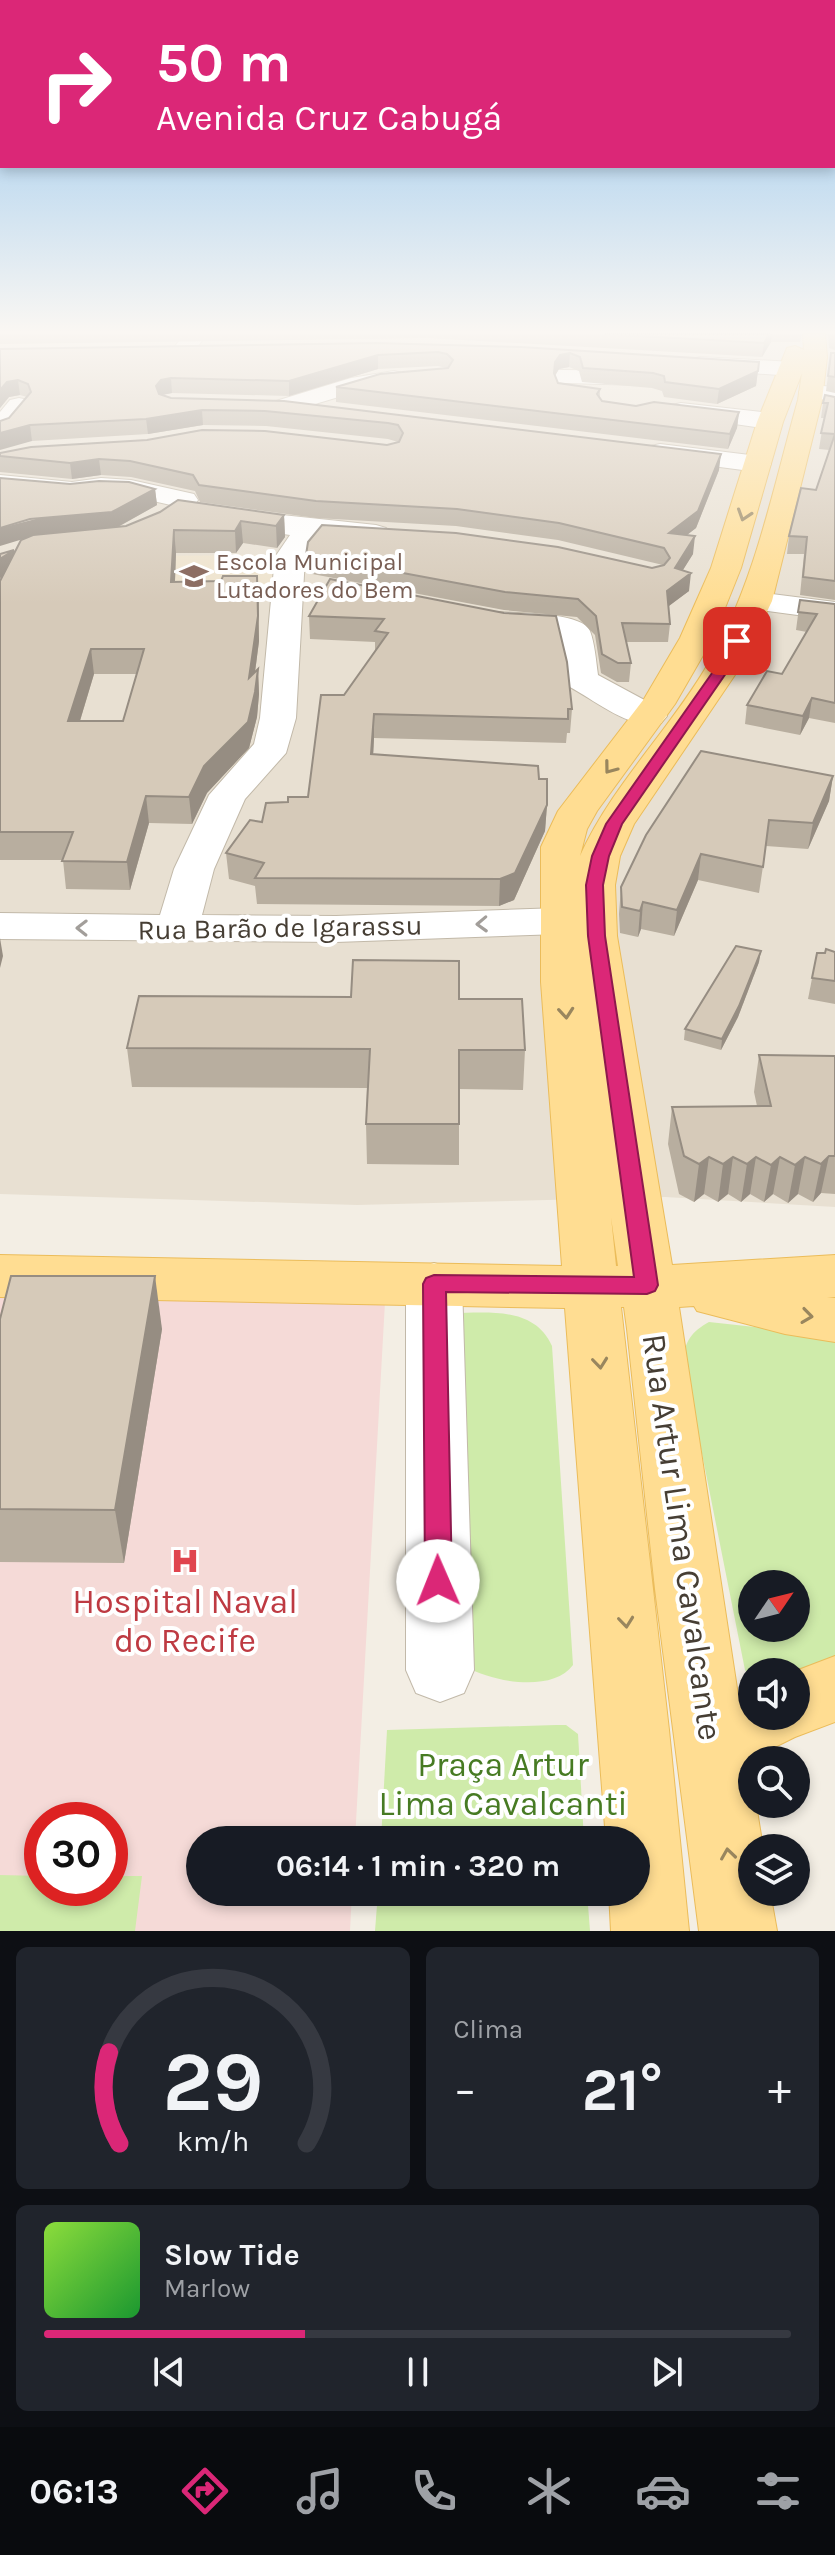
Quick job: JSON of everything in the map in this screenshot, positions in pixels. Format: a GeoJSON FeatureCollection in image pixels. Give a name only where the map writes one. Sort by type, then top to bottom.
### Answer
{"type":"FeatureCollection","features":[{"type":"Feature","properties":{"kind":"main road"},"geometry":{"type":"LineString","coordinates":[[639,1286],[596,936],[594,885],[600,856],[614,824],[724,666],[766,582],[772,473],[787,424]]}},
{"type":"Feature","properties":{"kind":"main road"},"geometry":{"type":"LineString","coordinates":[[766,582],[692,652],[575,815],[561,847],[560,921],[582,1194],[639,1286],[835,1320]]}},
{"type":"Feature","properties":{"kind":"main road"},"geometry":{"type":"LineString","coordinates":[[0,1276],[639,1286],[835,1276]]}},
{"type":"Feature","properties":{"kind":"main road","name":"Rua Artur Lima Cavalcante"},"geometry":{"type":"LineString","coordinates":[[639,1286],[738,1719]]}},
{"type":"Feature","properties":{"kind":"main road","name":"Rua Artur Lima Cavalcante"},"geometry":{"type":"LineString","coordinates":[[639,1286],[637,1739],[650,1931]]}},
{"type":"Feature","properties":{"kind":"main road"},"geometry":{"type":"LineString","coordinates":[[810,1699],[835,1689]]}},
{"type":"Feature","properties":{"kind":"main road","name":"Rua Artur Lima Cavalcante"},"geometry":{"type":"LineString","coordinates":[[738,1931],[740,1730]]}},
{"type":"Feature","properties":{"kind":"street"},"geometry":{"type":"LineString","coordinates":[[630,448],[772,473]]}},
{"type":"Feature","properties":{"kind":"street"},"geometry":{"type":"LineString","coordinates":[[2,467],[72,490],[112,479],[172,510],[316,530],[408,535]]}},
{"type":"Feature","properties":{"kind":"street"},"geometry":{"type":"LineString","coordinates":[[177,929],[194,869],[228,795],[268,753],[272,744],[304,584],[290,557],[303,538],[316,530]]}},
{"type":"Feature","properties":{"kind":"street"},"geometry":{"type":"LineString","coordinates":[[766,582],[835,589]]}},
{"type":"Feature","properties":{"kind":"street"},"geometry":{"type":"LineString","coordinates":[[766,582],[835,611]]}},
{"type":"Feature","properties":{"kind":"street"},"geometry":{"type":"LineString","coordinates":[[473,617],[566,627],[574,631],[582,680],[649,716]]}},
{"type":"Feature","properties":{"kind":"street","name":"Rua Barão de Igarassu"},"geometry":{"type":"LineString","coordinates":[[0,926],[336,929],[560,921]]}},
{"type":"Feature","properties":{"kind":"street"},"geometry":{"type":"LineString","coordinates":[[434,1284],[440,1670]]}},
{"type":"Feature","properties":{"kind":"shaded area"},"geometry":{"type":"Polygon","coordinates":[[[0,424],[835,424],[835,1207],[665,1197],[357,1205],[0,1194],[0,424]]]}},
{"type":"Feature","properties":{"kind":"shaded area","name":"Escola Municipal Lutadores do Bem"},"geometry":{"type":"Polygon","coordinates":[[[277,555],[277,596],[103,597],[116,556],[277,555]]]}},
{"type":"Feature","properties":{"kind":"shaded area","name":"Hospital Naval do Recife"},"geometry":{"type":"Polygon","coordinates":[[[0,1293],[385,1302],[356,1826],[186,1826],[186,1906],[351,1906],[350,1931],[0,1931],[0,1293]]]}},
{"type":"Feature","properties":{"kind":"green space"},"geometry":{"type":"Polygon","coordinates":[[[452,1313],[509,1314],[522,1318],[544,1333],[552,1346],[573,1665],[564,1674],[552,1679],[537,1682],[506,1680],[467,1667],[452,1313]]]}},
{"type":"Feature","properties":{"kind":"green space"},"geometry":{"type":"Polygon","coordinates":[[[709,1322],[835,1336],[835,1677],[810,1674],[810,1658],[743,1658],[739,1642],[810,1642],[810,1570],[738,1570],[738,1635],[684,1363],[687,1344],[693,1334],[709,1322]]]}},
{"type":"Feature","properties":{"kind":"green space","name":"Praça Artur Lima Cavalcanti"},"geometry":{"type":"Polygon","coordinates":[[[566,1725],[578,1734],[583,1826],[382,1826],[387,1730],[566,1725]]]}},
{"type":"Feature","properties":{"kind":"green space"},"geometry":{"type":"Polygon","coordinates":[[[0,1875],[24,1876],[24,1906],[128,1906],[128,1876],[142,1876],[135,1931],[0,1931],[0,1875]]]}},
{"type":"Feature","properties":{"kind":"green space","name":"Praça Artur Lima Cavalcanti"},"geometry":{"type":"Polygon","coordinates":[[[377,1906],[588,1906],[590,1931],[375,1931],[377,1906]]]}},
{"type":"Feature","properties":{"kind":"building"},"geometry":{"type":"Polygon","coordinates":[[[0,424],[47,424],[30,425],[0,433],[0,424]]]}},
{"type":"Feature","properties":{"kind":"building"},"geometry":{"type":"Polygon","coordinates":[[[394,424],[475,424],[721,454],[698,511],[669,533],[695,536],[675,568],[691,573],[667,591],[670,624],[622,623],[631,663],[618,663],[602,654],[596,616],[578,599],[505,592],[306,555],[308,542],[322,525],[456,533],[558,547],[652,568],[664,565],[670,558],[664,548],[559,523],[457,509],[316,501],[199,485],[193,475],[130,461],[99,459],[70,463],[0,456],[0,453],[31,447],[147,440],[202,430],[265,431],[387,445],[399,442],[403,433],[394,424]]]}},
{"type":"Feature","properties":{"kind":"building"},"geometry":{"type":"Polygon","coordinates":[[[647,424],[734,424],[730,434],[647,424]]]}},
{"type":"Feature","properties":{"kind":"building"},"geometry":{"type":"Polygon","coordinates":[[[823,424],[835,424],[835,434],[821,433],[823,424]]]}},
{"type":"Feature","properties":{"kind":"building"},"geometry":{"type":"Polygon","coordinates":[[[835,434],[835,581],[803,577],[807,537],[789,536],[801,488],[816,490],[835,434]]]}},
{"type":"Feature","properties":{"kind":"building"},"geometry":{"type":"Polygon","coordinates":[[[0,478],[70,484],[129,482],[155,489],[112,512],[30,519],[0,528],[0,478]]]}},
{"type":"Feature","properties":{"kind":"building"},"geometry":{"type":"Polygon","coordinates":[[[178,500],[284,515],[276,526],[241,521],[235,531],[174,530],[171,582],[221,581],[223,576],[257,576],[258,616],[249,678],[258,669],[248,722],[204,766],[189,797],[146,796],[127,862],[62,861],[73,832],[0,832],[0,581],[21,540],[33,535],[126,526],[160,512],[178,500]],[[91,649],[68,721],[123,721],[144,649],[91,649]]]}},
{"type":"Feature","properties":{"kind":"building"},"geometry":{"type":"Polygon","coordinates":[[[330,579],[504,613],[556,616],[567,662],[572,709],[568,709],[568,719],[374,714],[371,754],[538,766],[539,779],[547,779],[547,805],[515,873],[500,879],[255,878],[264,863],[226,853],[250,820],[262,822],[266,803],[288,802],[288,797],[308,797],[321,695],[344,695],[388,633],[375,631],[384,619],[309,616],[330,579]]]}},
{"type":"Feature","properties":{"kind":"building"},"geometry":{"type":"Polygon","coordinates":[[[800,600],[835,604],[835,703],[812,698],[803,716],[747,705],[767,671],[782,674],[817,614],[798,612],[800,600]]]}},
{"type":"Feature","properties":{"kind":"building"},"geometry":{"type":"Polygon","coordinates":[[[701,751],[833,776],[813,823],[769,820],[763,867],[701,854],[677,910],[643,902],[640,911],[622,907],[621,887],[646,835],[701,751]]]}},
{"type":"Feature","properties":{"kind":"building"},"geometry":{"type":"Polygon","coordinates":[[[736,946],[761,951],[722,1039],[685,1029],[736,946]]]}},
{"type":"Feature","properties":{"kind":"building"},"geometry":{"type":"Polygon","coordinates":[[[826,949],[835,952],[835,981],[812,978],[817,953],[825,953],[826,949]]]}},
{"type":"Feature","properties":{"kind":"building"},"geometry":{"type":"Polygon","coordinates":[[[353,960],[459,961],[459,999],[522,999],[525,1050],[459,1050],[459,1124],[366,1124],[370,1049],[127,1048],[139,996],[351,997],[353,960]]]}},
{"type":"Feature","properties":{"kind":"building"},"geometry":{"type":"Polygon","coordinates":[[[759,1055],[835,1056],[835,1156],[829,1156],[821,1164],[805,1157],[795,1165],[780,1157],[771,1165],[756,1157],[747,1164],[733,1157],[723,1164],[709,1157],[699,1164],[684,1156],[672,1107],[771,1106],[759,1055]]]}},
{"type":"Feature","properties":{"kind":"building"},"geometry":{"type":"Polygon","coordinates":[[[11,1276],[155,1276],[115,1510],[0,1509],[0,1319],[11,1276]]]}},
{"type":"Feature","properties":{"kind":"place","name":"Escola Municipal Lutadores do Bem"},"geometry":{"type":"Point","coordinates":[194,576]}},
{"type":"Feature","properties":{"kind":"place","name":"Hospital Naval do Recife"},"geometry":{"type":"Point","coordinates":[185,1561]}},
{"type":"Feature","properties":{"kind":"route"},"geometry":{"type":"LineString","coordinates":[[438,1581],[434,1284],[647,1285],[596,936],[594,885],[600,856],[614,824],[724,666],[737,641]]}}]}
